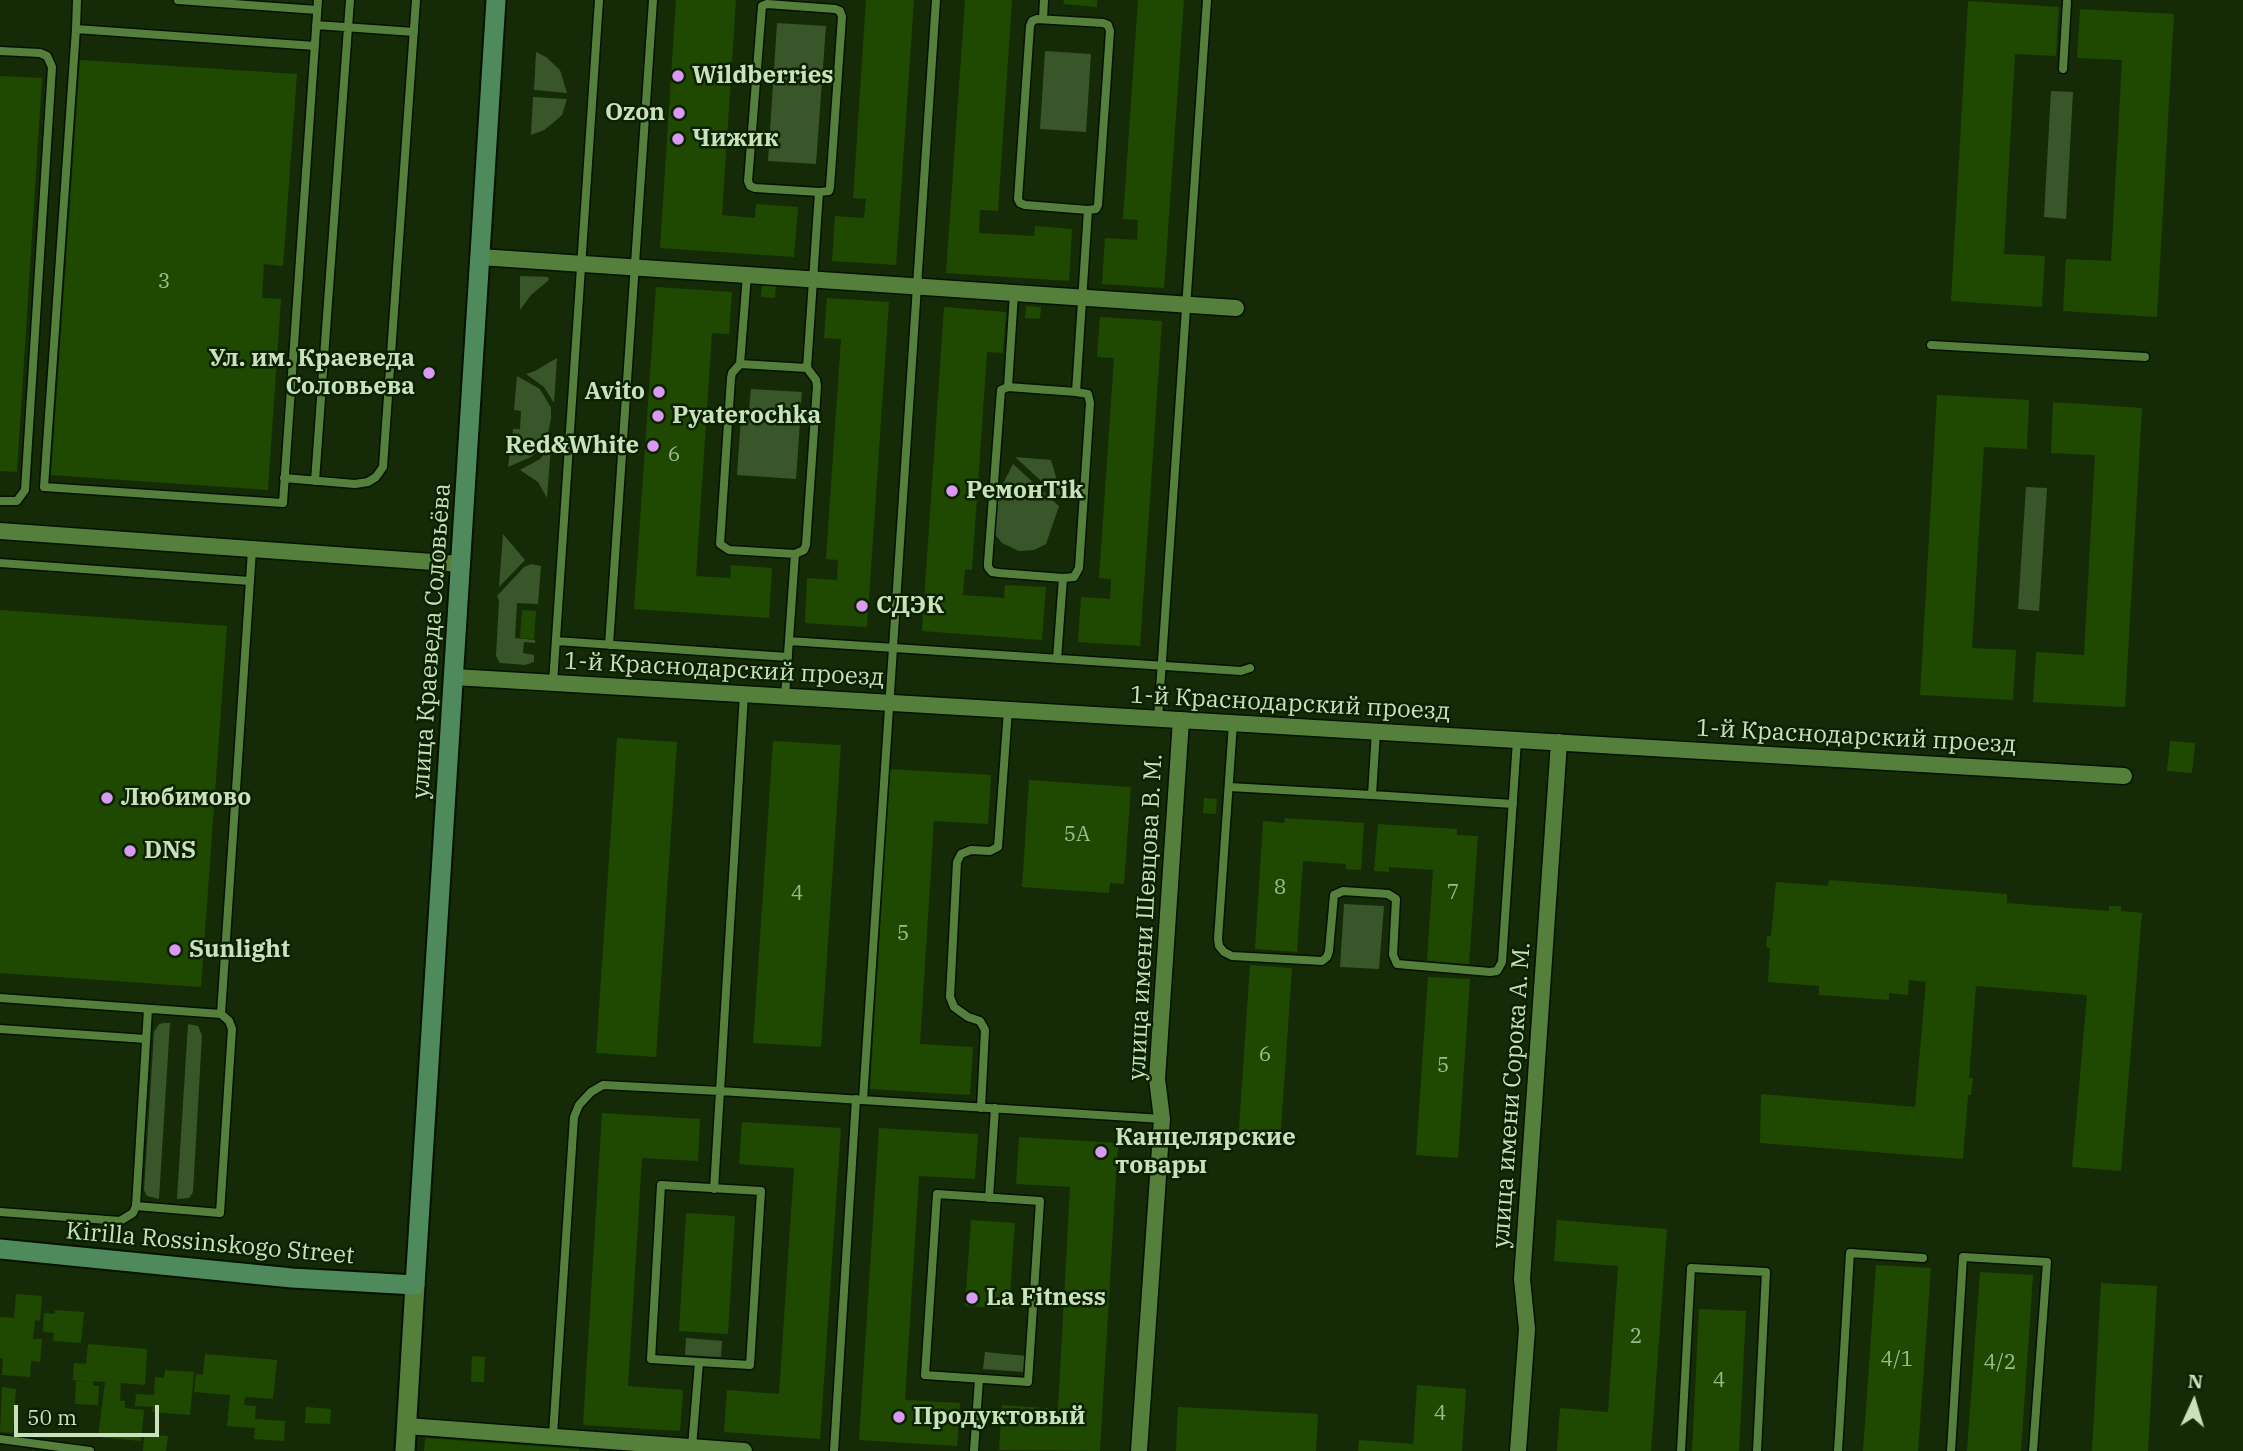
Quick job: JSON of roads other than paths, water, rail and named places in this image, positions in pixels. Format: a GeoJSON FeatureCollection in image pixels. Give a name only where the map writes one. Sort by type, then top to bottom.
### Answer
{"type":"FeatureCollection","features":[{"type":"Feature","properties":{"kind":"main road","name":"улица Краеведа Соловьёва"},"geometry":{"type":"LineString","coordinates":[[415,1285],[496,0]]}},
{"type":"Feature","properties":{"kind":"main road","name":"Kirilla Rossinskogo Street"},"geometry":{"type":"LineString","coordinates":[[0,1249],[292,1278],[415,1285]]}},
{"type":"Feature","properties":{"kind":"street"},"geometry":{"type":"LineString","coordinates":[[480,257],[1236,308]]}},
{"type":"Feature","properties":{"kind":"street"},"geometry":{"type":"LineString","coordinates":[[0,531],[461,564]]}},
{"type":"Feature","properties":{"kind":"street","name":"1-й Краснодарский проезд"},"geometry":{"type":"LineString","coordinates":[[454,677],[2124,776]]}},
{"type":"Feature","properties":{"kind":"street","name":"улица имени Шевцова В. М."},"geometry":{"type":"LineString","coordinates":[[1139,1451],[1162,1119],[1157,1079],[1181,720]]}},
{"type":"Feature","properties":{"kind":"street","name":"улица имени Сорока А. М."},"geometry":{"type":"LineString","coordinates":[[1518,1451],[1527,1329],[1522,1279],[1559,742]]}},
{"type":"Feature","properties":{"kind":"street"},"geometry":{"type":"LineString","coordinates":[[405,1451],[415,1285]]}},
{"type":"Feature","properties":{"kind":"street"},"geometry":{"type":"LineString","coordinates":[[407,1426],[744,1451]]}},
{"type":"Feature","properties":{"kind":"lane"},"geometry":{"type":"LineString","coordinates":[[77,0],[44,486],[283,503],[318,0]]}},
{"type":"Feature","properties":{"kind":"lane"},"geometry":{"type":"LineString","coordinates":[[178,0],[317,10]]}},
{"type":"Feature","properties":{"kind":"lane"},"geometry":{"type":"LineString","coordinates":[[315,481],[350,0]]}},
{"type":"Feature","properties":{"kind":"lane"},"geometry":{"type":"LineString","coordinates":[[284,478],[355,484],[368,482],[376,477],[383,467],[416,0]]}},
{"type":"Feature","properties":{"kind":"lane"},"geometry":{"type":"LineString","coordinates":[[553,683],[599,0]]}},
{"type":"Feature","properties":{"kind":"lane"},"geometry":{"type":"LineString","coordinates":[[609,645],[653,0]]}},
{"type":"Feature","properties":{"kind":"lane"},"geometry":{"type":"LineString","coordinates":[[834,1451],[889,703],[936,0]]}},
{"type":"Feature","properties":{"kind":"lane"},"geometry":{"type":"LineString","coordinates":[[1043,19],[1044,0]]}},
{"type":"Feature","properties":{"kind":"lane"},"geometry":{"type":"LineString","coordinates":[[1158,719],[1207,0]]}},
{"type":"Feature","properties":{"kind":"lane"},"geometry":{"type":"LineString","coordinates":[[772,2],[835,9],[840,11],[842,17],[830,187],[828,191],[819,192],[755,188],[750,186],[748,181],[760,11],[762,6],[772,2]]}},
{"type":"Feature","properties":{"kind":"lane"},"geometry":{"type":"LineString","coordinates":[[2063,69],[2067,2]]}},
{"type":"Feature","properties":{"kind":"lane"},"geometry":{"type":"LineString","coordinates":[[1043,19],[1103,23],[1108,25],[1110,31],[1098,205],[1096,209],[1088,210],[1025,205],[1018,199],[1032,21],[1043,19]]}},
{"type":"Feature","properties":{"kind":"lane"},"geometry":{"type":"LineString","coordinates":[[316,25],[414,32]]}},
{"type":"Feature","properties":{"kind":"lane"},"geometry":{"type":"LineString","coordinates":[[76,29],[315,46]]}},
{"type":"Feature","properties":{"kind":"lane"},"geometry":{"type":"LineString","coordinates":[[0,51],[40,53],[47,56],[52,67],[25,490],[17,501],[0,501]]}},
{"type":"Feature","properties":{"kind":"lane"},"geometry":{"type":"LineString","coordinates":[[747,275],[740,364],[731,378],[720,544],[729,550],[795,554],[804,550],[806,545],[815,411],[816,380],[807,369],[819,192]]}},
{"type":"Feature","properties":{"kind":"lane"},"geometry":{"type":"LineString","coordinates":[[1076,391],[1088,210]]}},
{"type":"Feature","properties":{"kind":"lane"},"geometry":{"type":"LineString","coordinates":[[1008,387],[1014,293]]}},
{"type":"Feature","properties":{"kind":"lane"},"geometry":{"type":"LineString","coordinates":[[1931,345],[2146,357]]}},
{"type":"Feature","properties":{"kind":"lane"},"geometry":{"type":"LineString","coordinates":[[740,364],[807,369]]}},
{"type":"Feature","properties":{"kind":"lane"},"geometry":{"type":"LineString","coordinates":[[1003,387],[1076,391],[1088,394],[1090,403],[1078,574],[1063,578],[992,572],[988,568],[1000,394],[1003,387]]}},
{"type":"Feature","properties":{"kind":"lane"},"geometry":{"type":"LineString","coordinates":[[221,1014],[252,551]]}},
{"type":"Feature","properties":{"kind":"lane"},"geometry":{"type":"LineString","coordinates":[[785,697],[795,554]]}},
{"type":"Feature","properties":{"kind":"lane"},"geometry":{"type":"LineString","coordinates":[[0,563],[250,581]]}},
{"type":"Feature","properties":{"kind":"lane"},"geometry":{"type":"LineString","coordinates":[[1058,659],[1063,578]]}},
{"type":"Feature","properties":{"kind":"lane"},"geometry":{"type":"LineString","coordinates":[[556,641],[788,657]]}},
{"type":"Feature","properties":{"kind":"lane"},"geometry":{"type":"LineString","coordinates":[[789,641],[1241,671],[1250,668]]}},
{"type":"Feature","properties":{"kind":"lane"},"geometry":{"type":"LineString","coordinates":[[714,1189],[744,694]]}},
{"type":"Feature","properties":{"kind":"lane"},"geometry":{"type":"LineString","coordinates":[[981,1108],[985,1030],[980,1021],[968,1017],[954,1007],[950,997],[957,862],[961,854],[971,850],[995,850],[1000,842],[1008,710]]}},
{"type":"Feature","properties":{"kind":"lane"},"geometry":{"type":"LineString","coordinates":[[1233,723],[1219,946],[1233,956],[1315,961],[1322,961],[1327,957],[1332,900],[1337,892],[1343,891],[1394,895],[1397,904],[1393,955],[1397,964],[1497,971],[1502,962],[1517,740]]}},
{"type":"Feature","properties":{"kind":"lane"},"geometry":{"type":"LineString","coordinates":[[1372,795],[1376,732]]}},
{"type":"Feature","properties":{"kind":"lane"},"geometry":{"type":"LineString","coordinates":[[1229,787],[1513,804]]}},
{"type":"Feature","properties":{"kind":"lane"},"geometry":{"type":"LineString","coordinates":[[0,998],[221,1014],[229,1021],[232,1029],[220,1213],[136,1206]]}},
{"type":"Feature","properties":{"kind":"lane"},"geometry":{"type":"LineString","coordinates":[[0,1212],[120,1220],[133,1213],[136,1206],[148,1009]]}},
{"type":"Feature","properties":{"kind":"lane"},"geometry":{"type":"LineString","coordinates":[[0,1029],[146,1039]]}},
{"type":"Feature","properties":{"kind":"lane"},"geometry":{"type":"LineString","coordinates":[[553,1436],[575,1117],[579,1105],[591,1091],[603,1085],[1162,1119]]}},
{"type":"Feature","properties":{"kind":"lane"},"geometry":{"type":"LineString","coordinates":[[989,1198],[995,1108]]}},
{"type":"Feature","properties":{"kind":"lane"},"geometry":{"type":"LineString","coordinates":[[661,1185],[761,1192],[750,1365],[699,1362],[651,1359],[661,1185]]}},
{"type":"Feature","properties":{"kind":"lane"},"geometry":{"type":"LineString","coordinates":[[937,1194],[1040,1201],[1028,1382],[979,1379],[925,1375],[937,1194]]}},
{"type":"Feature","properties":{"kind":"lane"},"geometry":{"type":"LineString","coordinates":[[1838,1451],[1850,1253],[1923,1258]]}},
{"type":"Feature","properties":{"kind":"lane"},"geometry":{"type":"LineString","coordinates":[[1951,1451],[1963,1257],[2047,1262],[2033,1451]]}},
{"type":"Feature","properties":{"kind":"lane"},"geometry":{"type":"LineString","coordinates":[[1681,1451],[1691,1268],[1766,1272],[1757,1451]]}},
{"type":"Feature","properties":{"kind":"lane"},"geometry":{"type":"LineString","coordinates":[[692,1447],[699,1362]]}},
{"type":"Feature","properties":{"kind":"lane"},"geometry":{"type":"LineString","coordinates":[[974,1451],[979,1379]]}},
{"type":"Feature","properties":{"kind":"lane"},"geometry":{"type":"LineString","coordinates":[[0,1439],[90,1451]]}},
{"type":"Feature","properties":{"kind":"place","name":"Wildberries"},"geometry":{"type":"Point","coordinates":[678,76]}},
{"type":"Feature","properties":{"kind":"place","name":"Ozon"},"geometry":{"type":"Point","coordinates":[679,113]}},
{"type":"Feature","properties":{"kind":"place","name":"Чижик"},"geometry":{"type":"Point","coordinates":[678,139]}},
{"type":"Feature","properties":{"kind":"place","name":"Ул. им. Краеведа Соловьева"},"geometry":{"type":"Point","coordinates":[429,373]}},
{"type":"Feature","properties":{"kind":"place","name":"Avito"},"geometry":{"type":"Point","coordinates":[659,392]}},
{"type":"Feature","properties":{"kind":"place","name":"Pyaterochka"},"geometry":{"type":"Point","coordinates":[658,416]}},
{"type":"Feature","properties":{"kind":"place","name":"Red&White"},"geometry":{"type":"Point","coordinates":[653,446]}},
{"type":"Feature","properties":{"kind":"place","name":"РемонTik"},"geometry":{"type":"Point","coordinates":[952,491]}},
{"type":"Feature","properties":{"kind":"place","name":"СДЭК"},"geometry":{"type":"Point","coordinates":[862,606]}},
{"type":"Feature","properties":{"kind":"place","name":"Любимово"},"geometry":{"type":"Point","coordinates":[107,798]}},
{"type":"Feature","properties":{"kind":"place","name":"DNS"},"geometry":{"type":"Point","coordinates":[130,851]}},
{"type":"Feature","properties":{"kind":"place","name":"Sunlight"},"geometry":{"type":"Point","coordinates":[175,950]}},
{"type":"Feature","properties":{"kind":"place","name":"Канцелярские товары"},"geometry":{"type":"Point","coordinates":[1101,1152]}},
{"type":"Feature","properties":{"kind":"place","name":"La Fitness"},"geometry":{"type":"Point","coordinates":[972,1298]}},
{"type":"Feature","properties":{"kind":"place","name":"Продуктовый"},"geometry":{"type":"Point","coordinates":[899,1417]}}]}
